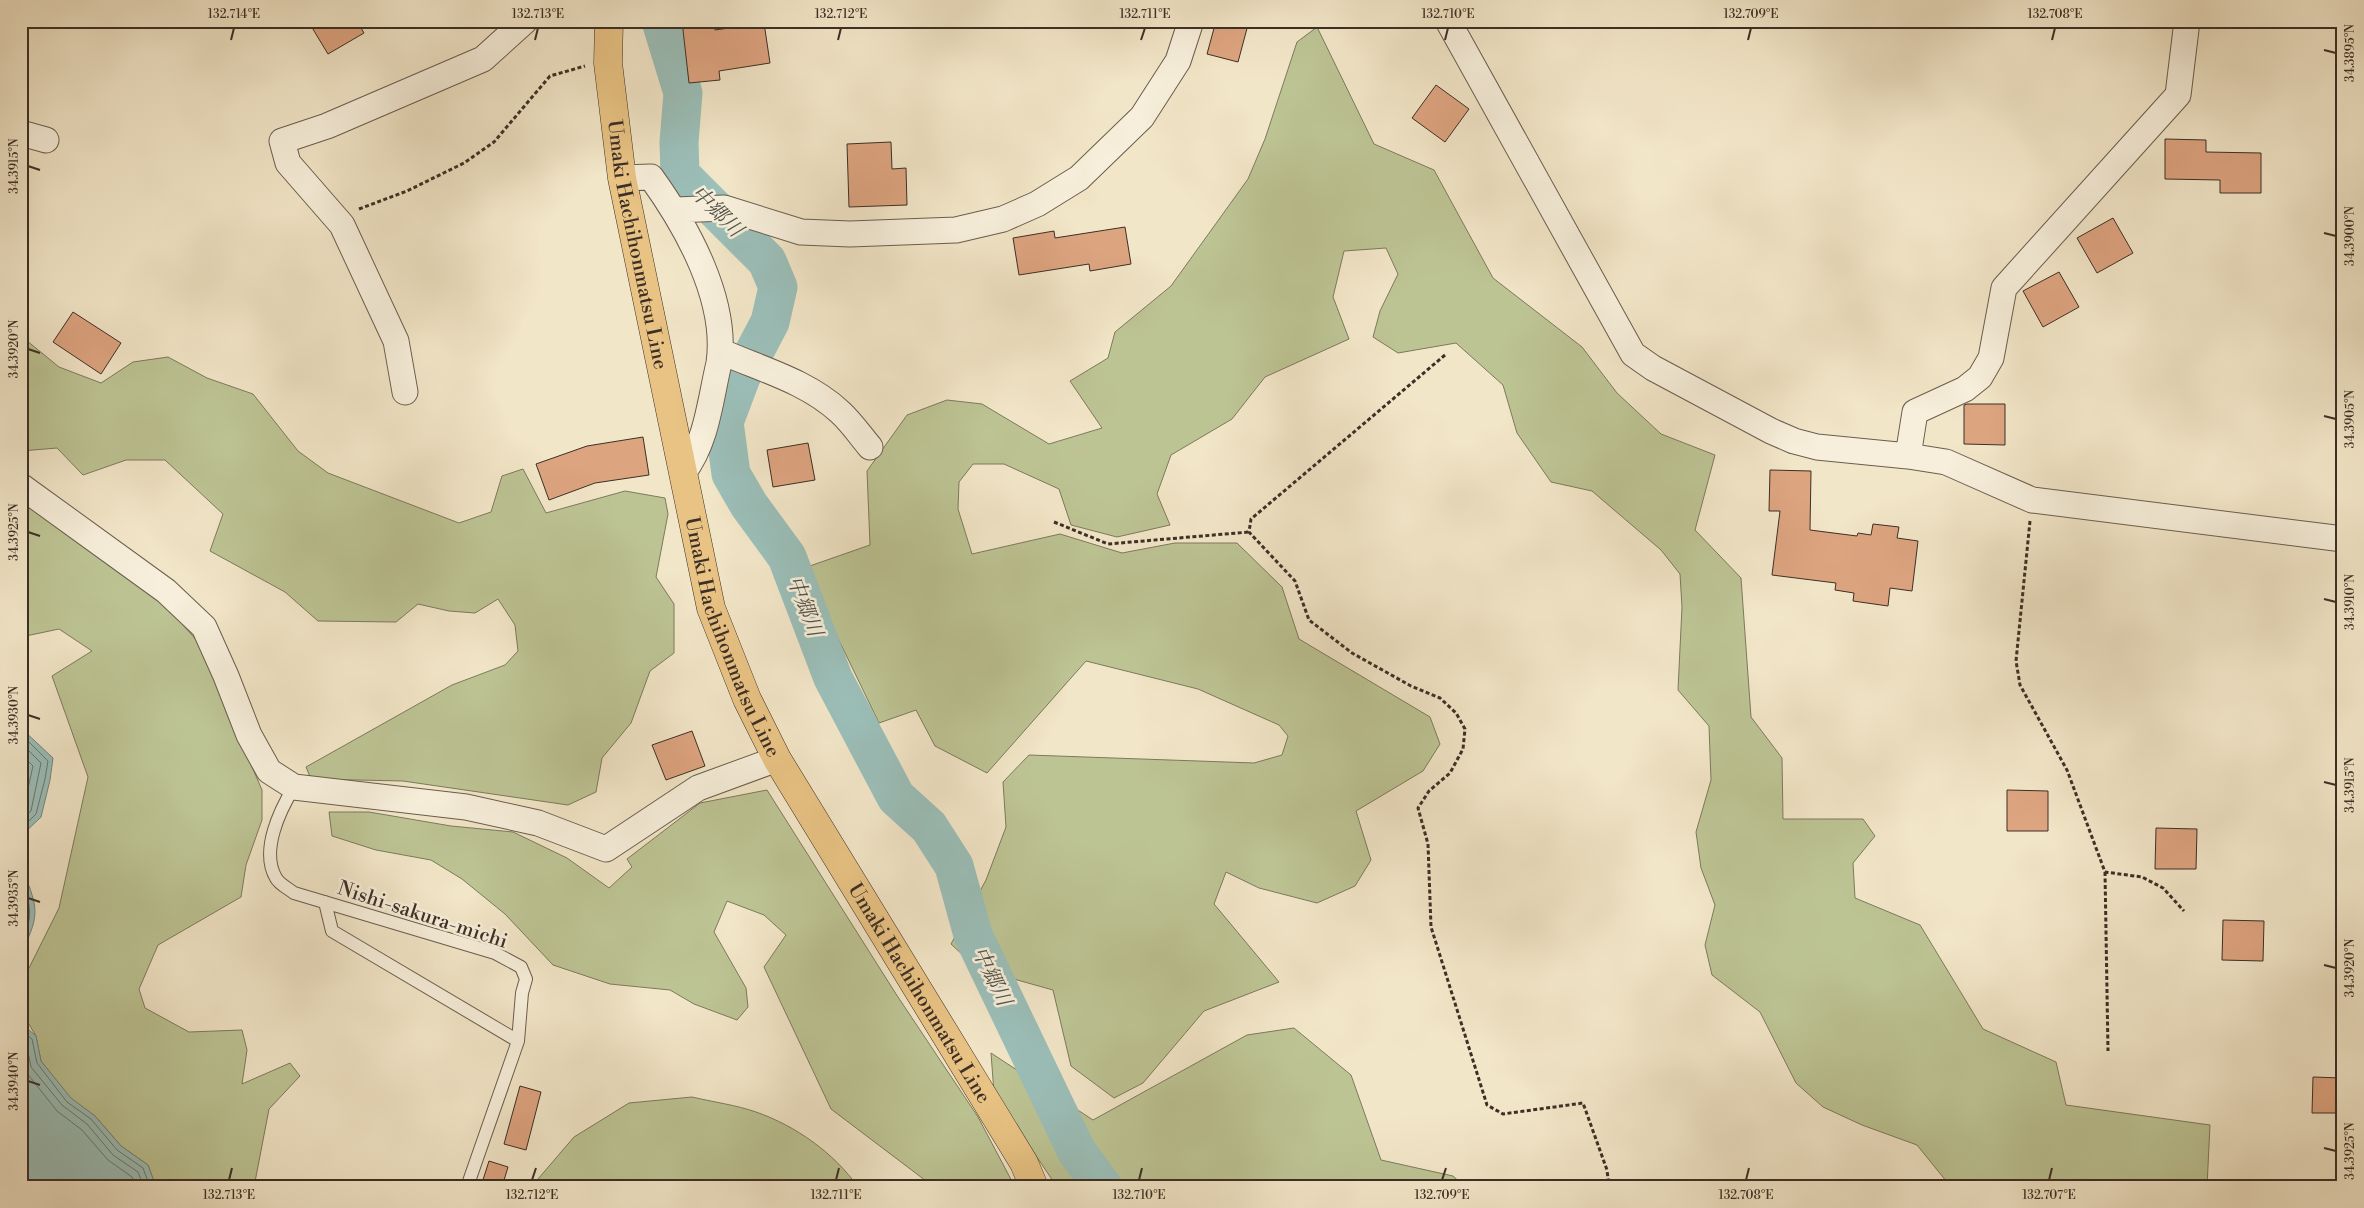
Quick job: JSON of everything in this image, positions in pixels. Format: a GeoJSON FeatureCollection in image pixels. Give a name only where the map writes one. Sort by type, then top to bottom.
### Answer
{"type":"FeatureCollection","features":[{"type":"Feature","properties":{"kind":"main road","name":"Umaki Hachihonmatsu Line"},"geometry":{"type":"LineString","coordinates":[[609,21],[608,63],[622,178],[711,608],[747,699],[777,759],[1024,1163],[1034,1187]]}},
{"type":"Feature","properties":{"kind":"street"},"geometry":{"type":"LineString","coordinates":[[686,210],[724,208],[801,232],[850,234],[956,230],[1003,219],[1037,204],[1079,178],[1142,117],[1178,61],[1191,21]]}},
{"type":"Feature","properties":{"kind":"street"},"geometry":{"type":"LineString","coordinates":[[1448,21],[1633,354],[1653,368],[1771,431],[1794,441],[1817,447],[1908,456],[1946,462],[2032,500],[2343,539]]}},
{"type":"Feature","properties":{"kind":"street"},"geometry":{"type":"LineString","coordinates":[[1908,456],[1915,412],[1965,389],[1980,377],[1990,358],[2004,288],[2178,95],[2187,21]]}},
{"type":"Feature","properties":{"kind":"street"},"geometry":{"type":"LineString","coordinates":[[405,392],[396,341],[342,226],[288,163],[282,141],[327,126],[483,59],[512,26]]}},
{"type":"Feature","properties":{"kind":"street"},"geometry":{"type":"LineString","coordinates":[[21,133],[46,140]]}},
{"type":"Feature","properties":{"kind":"street"},"geometry":{"type":"LineString","coordinates":[[622,178],[651,177],[686,210],[716,308],[739,359],[781,376],[812,392],[840,412],[870,447]]}},
{"type":"Feature","properties":{"kind":"street"},"geometry":{"type":"LineString","coordinates":[[683,473],[695,458],[739,359]]}},
{"type":"Feature","properties":{"kind":"street"},"geometry":{"type":"LineString","coordinates":[[21,486],[166,591],[204,628],[226,676],[249,735],[269,771],[294,787],[466,807],[538,823],[606,849],[698,788],[777,759]]}},
{"type":"Feature","properties":{"kind":"lane","name":"Nishi-sakura-michi"},"geometry":{"type":"LineString","coordinates":[[294,787],[283,806],[272,834],[271,857],[276,879],[294,893],[496,954],[521,967],[526,979],[522,993],[518,1041],[467,1187]]}},
{"type":"Feature","properties":{"kind":"lane"},"geometry":{"type":"LineString","coordinates":[[325,902],[332,931],[518,1041]]}},
{"type":"Feature","properties":{"kind":"path"},"geometry":{"type":"LineString","coordinates":[[342,226],[355,211],[407,191],[464,163],[494,142],[550,76],[583,67],[608,63]]}},
{"type":"Feature","properties":{"kind":"path"},"geometry":{"type":"LineString","coordinates":[[1249,532],[1251,519],[1445,355]]}},
{"type":"Feature","properties":{"kind":"path"},"geometry":{"type":"LineString","coordinates":[[2032,500],[2016,662],[2020,685],[2067,770],[2105,872],[2108,1052]]}},
{"type":"Feature","properties":{"kind":"path"},"geometry":{"type":"LineString","coordinates":[[1054,522],[1108,544],[1249,532]]}},
{"type":"Feature","properties":{"kind":"path"},"geometry":{"type":"LineString","coordinates":[[1249,532],[1295,581],[1309,620],[1352,653],[1411,686],[1440,698],[1456,713],[1465,729],[1463,749],[1450,773],[1429,791],[1418,808],[1428,844],[1431,927],[1487,1105],[1503,1114],[1583,1103],[1607,1170],[1609,1187]]}},
{"type":"Feature","properties":{"kind":"path"},"geometry":{"type":"LineString","coordinates":[[2105,872],[2142,877],[2164,888],[2184,912]]}},
{"type":"Feature","properties":{"kind":"green space"},"geometry":{"type":"Polygon","coordinates":[[[1317,27],[1374,144],[1434,170],[1493,278],[1582,347],[1617,393],[1661,434],[1715,455],[1695,530],[1741,578],[1751,717],[1782,758],[1783,819],[1863,819],[1875,836],[1853,863],[1855,898],[1920,925],[1983,1029],[2056,1062],[2066,1105],[2210,1125],[2207,1187],[1951,1187],[1917,1145],[1862,1125],[1823,1107],[1796,1083],[1760,1012],[1712,975],[1705,945],[1715,905],[1701,868],[1696,832],[1711,780],[1709,726],[1678,690],[1682,607],[1680,574],[1661,550],[1592,491],[1551,482],[1517,433],[1503,385],[1456,343],[1398,353],[1373,337],[1380,311],[1398,274],[1386,248],[1344,251],[1333,297],[1349,339],[1265,377],[1232,419],[1171,455],[1157,494],[1170,525],[1117,537],[1071,525],[1059,489],[1004,464],[973,464],[959,482],[958,509],[972,554],[1060,534],[1122,553],[1175,543],[1237,543],[1282,587],[1299,639],[1430,717],[1440,744],[1423,771],[1356,811],[1371,860],[1355,886],[1317,903],[1259,888],[1226,872],[1214,904],[1279,982],[1204,1011],[1143,1083],[1114,1098],[1071,1066],[1053,990],[978,969],[951,944],[986,880],[1006,827],[1003,782],[1029,755],[1254,763],[1282,755],[1288,736],[1279,725],[1198,689],[1086,661],[987,773],[935,746],[916,710],[879,723],[804,568],[870,545],[867,471],[907,415],[947,400],[982,404],[1049,444],[1102,428],[1070,381],[1108,358],[1115,332],[1171,286],[1248,179],[1265,139],[1297,42],[1317,27]]]}},
{"type":"Feature","properties":{"kind":"green space"},"geometry":{"type":"Polygon","coordinates":[[[21,336],[59,367],[101,383],[133,362],[168,357],[207,378],[253,394],[298,451],[328,473],[459,523],[491,512],[502,476],[523,469],[546,513],[625,491],[665,498],[668,514],[656,577],[674,604],[674,653],[650,671],[631,723],[602,758],[596,792],[568,805],[403,781],[311,779],[306,767],[452,685],[505,665],[518,651],[515,625],[498,599],[475,613],[449,611],[418,604],[396,622],[318,621],[285,592],[210,551],[223,514],[165,460],[126,460],[83,475],[57,448],[21,451],[21,336]]]}},
{"type":"Feature","properties":{"kind":"green space"},"geometry":{"type":"Polygon","coordinates":[[[21,497],[166,606],[199,643],[262,790],[262,820],[246,865],[241,897],[158,945],[139,989],[145,1008],[189,1032],[242,1030],[247,1050],[242,1084],[290,1063],[300,1076],[269,1109],[254,1187],[156,1187],[148,1165],[121,1146],[95,1116],[71,1099],[41,1061],[36,1036],[21,1011],[21,984],[59,908],[88,777],[52,676],[92,651],[59,629],[21,637],[21,497]]]}},
{"type":"Feature","properties":{"kind":"green space"},"geometry":{"type":"Polygon","coordinates":[[[767,790],[896,994],[978,1117],[1015,1187],[934,1187],[831,1109],[764,967],[786,935],[764,915],[727,901],[714,932],[746,988],[748,1007],[737,1020],[694,1004],[670,990],[610,984],[553,965],[505,914],[462,879],[431,860],[376,850],[332,836],[329,812],[369,812],[451,826],[513,832],[567,858],[609,888],[632,867],[627,859],[700,803],[767,790]]]}},
{"type":"Feature","properties":{"kind":"green space"},"geometry":{"type":"Polygon","coordinates":[[[1294,1028],[1351,1075],[1381,1160],[1453,1176],[1465,1187],[1057,1187],[994,1093],[991,1053],[1093,1120],[1247,1035],[1294,1028]]]}},
{"type":"Feature","properties":{"kind":"green space"},"geometry":{"type":"Polygon","coordinates":[[[692,1097],[748,1110],[771,1118],[800,1133],[838,1163],[858,1187],[535,1187],[538,1179],[574,1137],[629,1103],[692,1097]]]}},
{"type":"Feature","properties":{"kind":"water"},"geometry":{"type":"Polygon","coordinates":[[[21,728],[53,758],[41,817],[21,836],[21,728]]]}},
{"type":"Feature","properties":{"kind":"water"},"geometry":{"type":"Polygon","coordinates":[[[21,865],[34,900],[35,909],[32,928],[21,953],[21,865]]]}},
{"type":"Feature","properties":{"kind":"water"},"geometry":{"type":"Polygon","coordinates":[[[21,1023],[36,1036],[41,1061],[71,1098],[95,1116],[121,1146],[148,1165],[156,1187],[21,1187],[21,1023]]]}},
{"type":"Feature","properties":{"kind":"building"},"geometry":{"type":"Polygon","coordinates":[[[308,21],[357,21],[364,33],[328,54],[308,21]]]}},
{"type":"Feature","properties":{"kind":"building"},"geometry":{"type":"Polygon","coordinates":[[[682,21],[713,21],[715,30],[764,23],[770,63],[719,71],[720,80],[689,83],[682,21]]]}},
{"type":"Feature","properties":{"kind":"building"},"geometry":{"type":"Polygon","coordinates":[[[1216,21],[1249,21],[1238,62],[1207,54],[1216,21]]]}},
{"type":"Feature","properties":{"kind":"building"},"geometry":{"type":"Polygon","coordinates":[[[1436,85],[1469,109],[1445,142],[1412,118],[1436,85]]]}},
{"type":"Feature","properties":{"kind":"building"},"geometry":{"type":"Polygon","coordinates":[[[2165,139],[2206,140],[2206,152],[2261,153],[2261,193],[2220,193],[2220,180],[2165,179],[2165,139]]]}},
{"type":"Feature","properties":{"kind":"building"},"geometry":{"type":"Polygon","coordinates":[[[891,142],[892,169],[906,168],[907,205],[849,207],[847,144],[891,142]]]}},
{"type":"Feature","properties":{"kind":"building"},"geometry":{"type":"Polygon","coordinates":[[[2113,218],[2133,253],[2097,273],[2077,238],[2113,218]]]}},
{"type":"Feature","properties":{"kind":"building"},"geometry":{"type":"Polygon","coordinates":[[[1125,227],[1131,264],[1090,271],[1089,264],[1019,275],[1013,238],[1054,231],[1055,238],[1125,227]]]}},
{"type":"Feature","properties":{"kind":"building"},"geometry":{"type":"Polygon","coordinates":[[[2059,272],[2079,307],[2043,327],[2023,291],[2059,272]]]}},
{"type":"Feature","properties":{"kind":"building"},"geometry":{"type":"Polygon","coordinates":[[[73,312],[121,343],[101,374],[53,342],[73,312]]]}},
{"type":"Feature","properties":{"kind":"building"},"geometry":{"type":"Polygon","coordinates":[[[2005,404],[2005,445],[1964,444],[1964,405],[2005,404]]]}},
{"type":"Feature","properties":{"kind":"building"},"geometry":{"type":"Polygon","coordinates":[[[643,437],[649,475],[595,483],[549,500],[536,464],[587,446],[643,437]]]}},
{"type":"Feature","properties":{"kind":"building"},"geometry":{"type":"Polygon","coordinates":[[[808,443],[815,480],[773,487],[767,450],[808,443]]]}},
{"type":"Feature","properties":{"kind":"building"},"geometry":{"type":"Polygon","coordinates":[[[1770,470],[1811,471],[1810,530],[1857,536],[1858,533],[1871,535],[1873,524],[1899,527],[1897,538],[1918,541],[1912,591],[1890,588],[1888,606],[1853,601],[1854,593],[1835,590],[1836,583],[1772,575],[1780,511],[1769,511],[1770,470]]]}},
{"type":"Feature","properties":{"kind":"building"},"geometry":{"type":"Polygon","coordinates":[[[692,731],[705,766],[666,780],[652,745],[692,731]]]}},
{"type":"Feature","properties":{"kind":"building"},"geometry":{"type":"Polygon","coordinates":[[[2007,790],[2048,791],[2048,831],[2007,831],[2007,790]]]}},
{"type":"Feature","properties":{"kind":"building"},"geometry":{"type":"Polygon","coordinates":[[[2156,828],[2197,829],[2196,869],[2155,869],[2156,828]]]}},
{"type":"Feature","properties":{"kind":"building"},"geometry":{"type":"Polygon","coordinates":[[[2223,920],[2264,921],[2263,961],[2222,960],[2223,920]]]}},
{"type":"Feature","properties":{"kind":"building"},"geometry":{"type":"Polygon","coordinates":[[[2313,1077],[2342,1078],[2341,1113],[2312,1113],[2313,1077]]]}},
{"type":"Feature","properties":{"kind":"building"},"geometry":{"type":"Polygon","coordinates":[[[520,1086],[541,1092],[526,1150],[504,1144],[520,1086]]]}},
{"type":"Feature","properties":{"kind":"building"},"geometry":{"type":"Polygon","coordinates":[[[489,1161],[508,1167],[502,1187],[482,1183],[489,1161]]]}},
{"type":"Feature","properties":{"kind":"waterway","name":"中郷川"},"geometry":{"type":"LineString","coordinates":[[661,21],[683,93],[679,142],[680,174],[767,261],[778,287],[770,322],[741,377],[724,422],[731,474],[749,505],[787,557],[833,678],[896,797],[929,827],[954,866],[973,935],[1077,1152],[1103,1187]]}}]}
